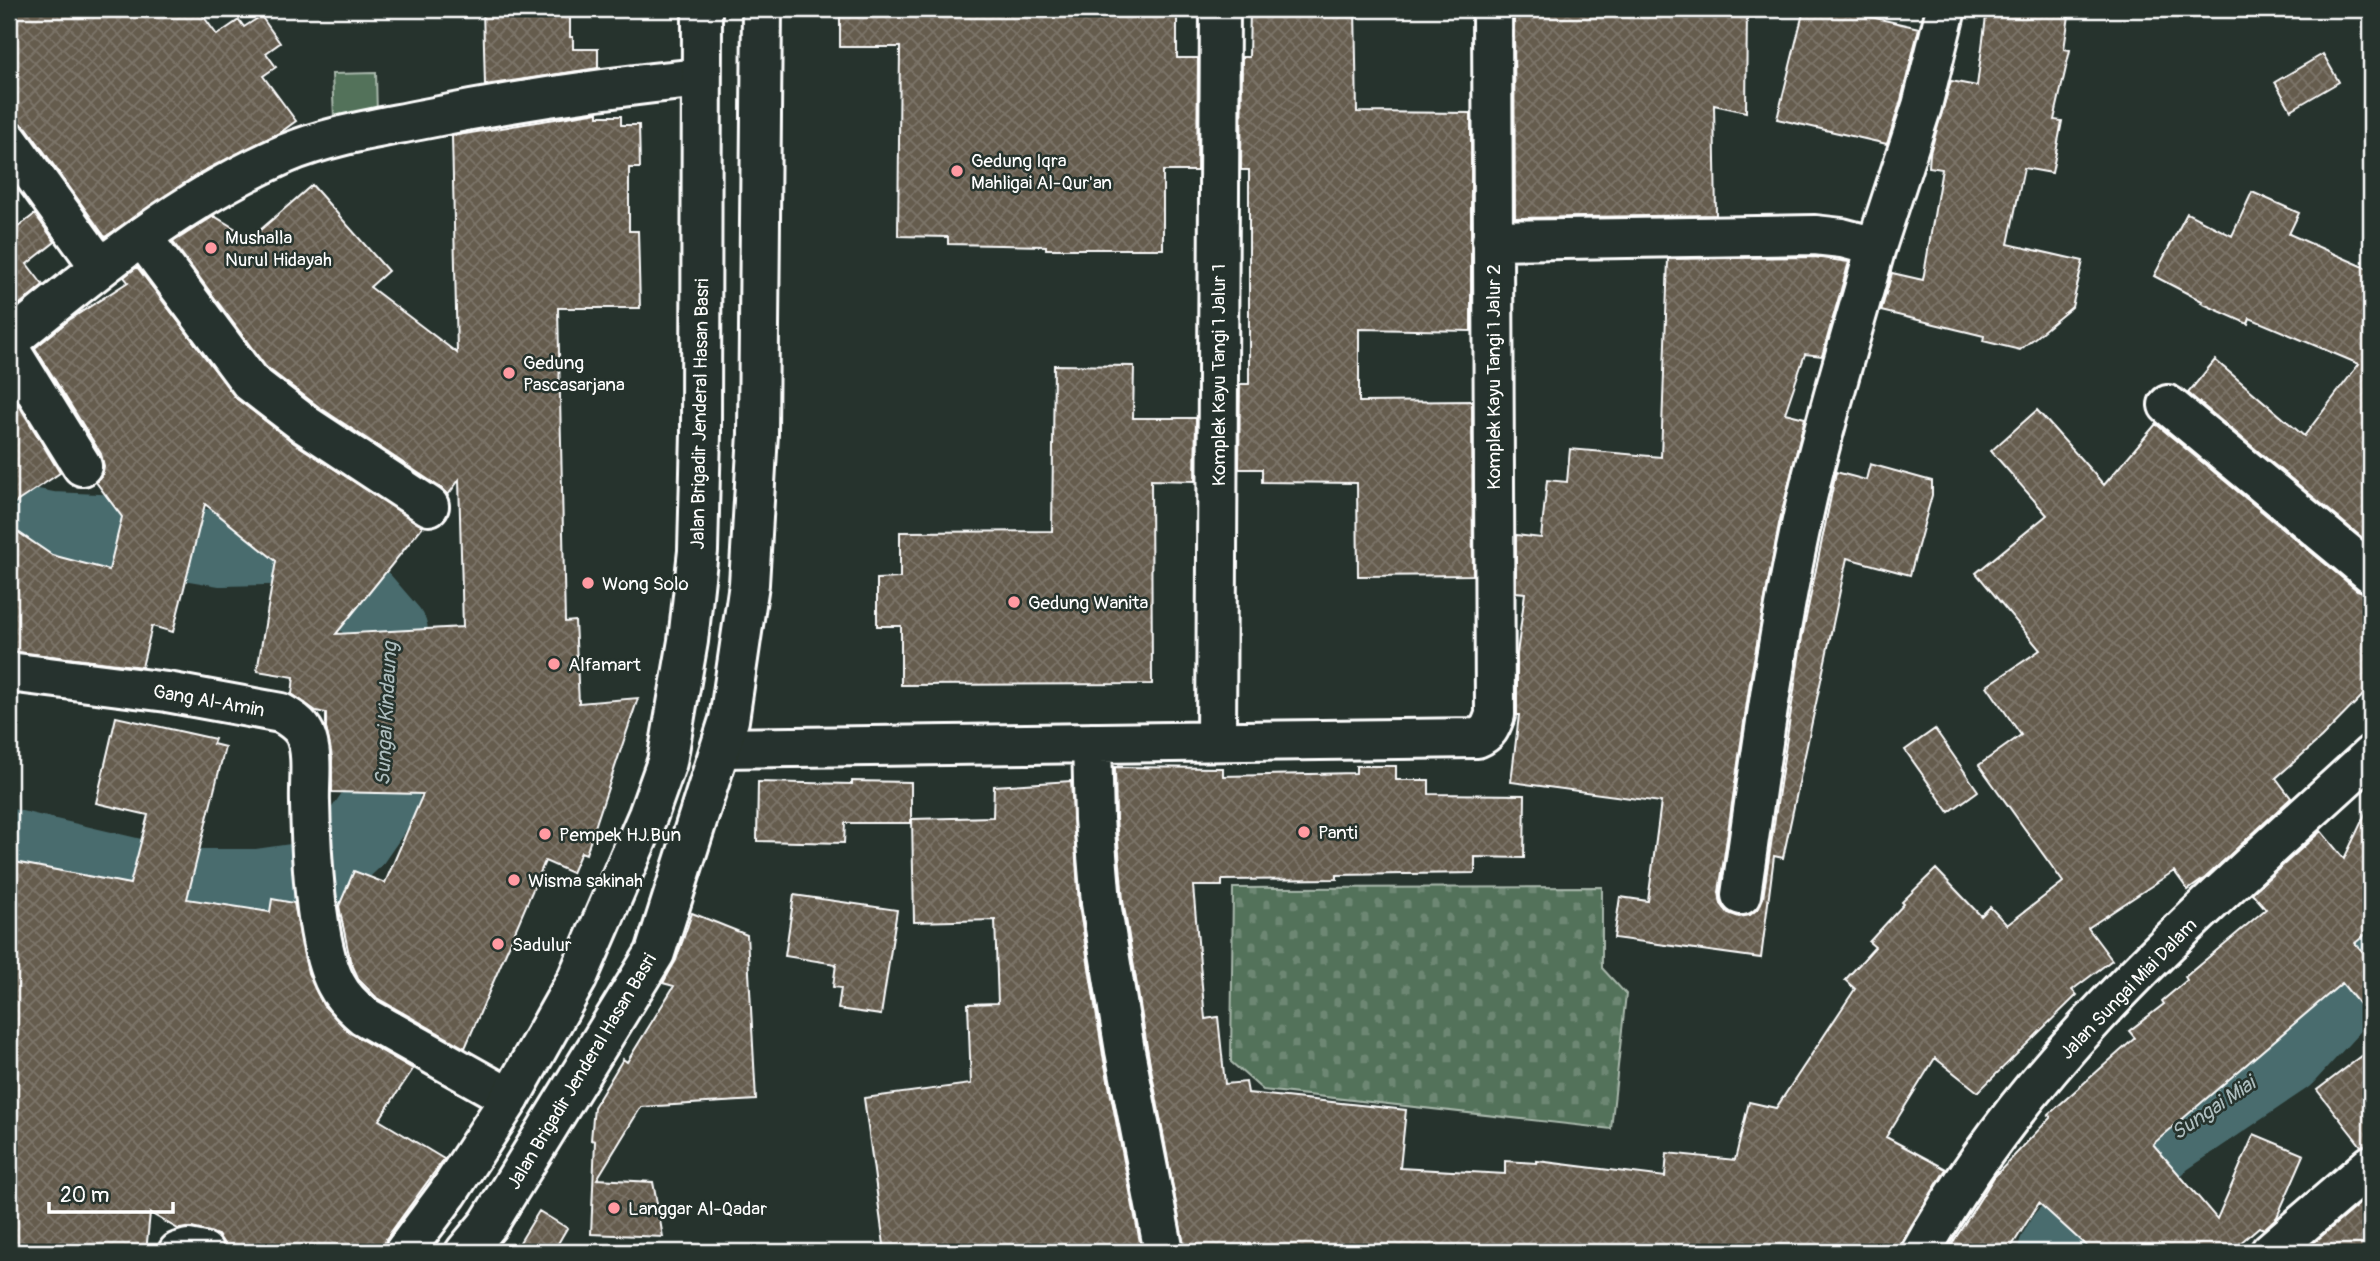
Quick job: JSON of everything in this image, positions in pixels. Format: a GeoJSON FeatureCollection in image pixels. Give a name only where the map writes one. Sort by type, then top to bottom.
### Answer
{"type":"FeatureCollection","features":[{"type":"Feature","properties":{"kind":"main road","name":"Jalan Brigadir Jenderal Hasan Basri"},"geometry":{"type":"LineString","coordinates":[[404,1252],[448,1193],[510,1098],[577,979],[648,815],[667,762],[688,641],[698,551],[701,433],[702,9]]}},
{"type":"Feature","properties":{"kind":"main road","name":"Jalan Brigadir Jenderal Hasan Basri"},"geometry":{"type":"LineString","coordinates":[[465,1252],[489,1223],[655,953],[729,720],[749,584],[758,434],[762,9]]}},
{"type":"Feature","properties":{"kind":"main road","name":"Komplek Kayu Tangi 1 Jalur 1"},"geometry":{"type":"LineString","coordinates":[[1216,741],[1220,9]]}},
{"type":"Feature","properties":{"kind":"main road","name":"Komplek Kayu Tangi 1 Jalur 2"},"geometry":{"type":"LineString","coordinates":[[1216,741],[1477,738],[1491,728],[1495,715],[1492,9]]}},
{"type":"Feature","properties":{"kind":"main road"},"geometry":{"type":"LineString","coordinates":[[1741,895],[1763,744],[1812,477],[1876,247],[1922,106],[1946,9]]}},
{"type":"Feature","properties":{"kind":"main road"},"geometry":{"type":"LineString","coordinates":[[82,467],[12,354],[14,337],[100,267],[214,191],[284,154],[345,134],[613,86],[701,78]]}},
{"type":"Feature","properties":{"kind":"main road"},"geometry":{"type":"LineString","coordinates":[[9,141],[100,267]]}},
{"type":"Feature","properties":{"kind":"main road"},"geometry":{"type":"LineString","coordinates":[[1492,240],[1815,235],[1842,238],[1876,247]]}},
{"type":"Feature","properties":{"kind":"main road"},"geometry":{"type":"LineString","coordinates":[[142,237],[250,382],[306,425],[429,506]]}},
{"type":"Feature","properties":{"kind":"main road"},"geometry":{"type":"LineString","coordinates":[[2168,405],[2371,573]]}},
{"type":"Feature","properties":{"kind":"main road"},"geometry":{"type":"LineString","coordinates":[[701,433],[758,434]]}},
{"type":"Feature","properties":{"kind":"main road","name":"Gang Al-Amin"},"geometry":{"type":"LineString","coordinates":[[9,672],[167,692],[281,713],[299,726],[305,734],[309,749],[310,830],[320,925],[327,962],[337,985],[354,1008],[510,1098]]}},
{"type":"Feature","properties":{"kind":"main road"},"geometry":{"type":"LineString","coordinates":[[721,748],[1216,741]]}},
{"type":"Feature","properties":{"kind":"main road"},"geometry":{"type":"LineString","coordinates":[[1092,743],[1094,819],[1101,903],[1125,1051],[1164,1252]]}},
{"type":"Feature","properties":{"kind":"main road","name":"Jalan Sungai Miai Dalam"},"geometry":{"type":"LineString","coordinates":[[1921,1252],[1947,1206],[1998,1132],[2065,1052],[2168,942],[2371,755]]}},
{"type":"Feature","properties":{"kind":"main road"},"geometry":{"type":"LineString","coordinates":[[2270,1252],[2371,1165]]}},
{"type":"Feature","properties":{"kind":"main road"},"geometry":{"type":"LineString","coordinates":[[178,1252],[188,1249],[204,1252]]}},
{"type":"Feature","properties":{"kind":"green space"},"geometry":{"type":"Polygon","coordinates":[[[376,73],[377,116],[334,117],[332,74],[376,73]]]}},
{"type":"Feature","properties":{"kind":"green space"},"geometry":{"type":"Polygon","coordinates":[[[1602,887],[1602,968],[1626,994],[1611,1129],[1263,1090],[1231,1062],[1233,888],[1602,887]]]}},
{"type":"Feature","properties":{"kind":"building"},"geometry":{"type":"Polygon","coordinates":[[[9,9],[198,9],[217,35],[239,20],[244,27],[261,16],[280,43],[266,53],[276,67],[263,76],[296,121],[281,132],[201,172],[105,237],[27,128],[16,121],[9,110],[9,9]]]}},
{"type":"Feature","properties":{"kind":"building"},"geometry":{"type":"Polygon","coordinates":[[[483,9],[570,9],[573,49],[598,49],[598,68],[485,85],[483,9]]]}},
{"type":"Feature","properties":{"kind":"building"},"geometry":{"type":"Polygon","coordinates":[[[871,9],[1177,9],[1177,58],[1198,58],[1197,171],[1163,171],[1163,249],[1046,249],[1046,246],[948,244],[948,237],[898,236],[900,47],[840,47],[840,16],[871,16],[871,9]]]}},
{"type":"Feature","properties":{"kind":"building"},"geometry":{"type":"Polygon","coordinates":[[[1250,9],[1355,9],[1357,112],[1471,113],[1471,331],[1359,329],[1359,402],[1472,401],[1473,575],[1358,576],[1357,483],[1262,482],[1262,469],[1239,469],[1240,384],[1249,384],[1249,170],[1241,170],[1242,57],[1249,57],[1250,9]]]}},
{"type":"Feature","properties":{"kind":"building"},"geometry":{"type":"Polygon","coordinates":[[[1514,9],[1747,9],[1746,112],[1714,105],[1716,215],[1515,218],[1514,9]]]}},
{"type":"Feature","properties":{"kind":"building"},"geometry":{"type":"Polygon","coordinates":[[[1804,9],[1836,9],[1919,28],[1887,144],[1777,119],[1804,9]]]}},
{"type":"Feature","properties":{"kind":"building"},"geometry":{"type":"Polygon","coordinates":[[[1987,9],[2070,9],[2064,49],[2070,50],[2054,120],[2062,121],[2052,173],[2024,168],[2008,244],[2083,261],[2072,307],[2020,350],[1983,341],[1984,336],[1881,311],[1892,273],[1923,280],[1942,169],[1929,167],[1930,153],[1951,81],[1977,86],[1987,9]]]}},
{"type":"Feature","properties":{"kind":"building"},"geometry":{"type":"Polygon","coordinates":[[[2323,54],[2339,82],[2291,110],[2275,82],[2323,54]]]}},
{"type":"Feature","properties":{"kind":"building"},"geometry":{"type":"Polygon","coordinates":[[[598,112],[598,116],[621,116],[621,125],[639,125],[640,168],[629,168],[629,231],[638,231],[640,308],[558,308],[565,622],[575,621],[579,703],[638,698],[586,854],[581,852],[572,873],[545,861],[465,1048],[377,998],[359,980],[350,960],[339,906],[354,871],[385,883],[423,794],[332,792],[332,757],[326,713],[316,711],[292,694],[294,677],[257,671],[276,561],[205,504],[173,632],[152,626],[142,667],[9,651],[9,526],[52,555],[109,570],[122,517],[96,482],[102,476],[104,466],[101,454],[35,348],[69,320],[128,282],[124,277],[137,267],[237,399],[294,443],[423,526],[336,634],[463,627],[459,480],[448,495],[319,407],[266,367],[173,242],[214,216],[251,238],[312,185],[388,271],[370,287],[457,353],[452,136],[598,112]]]}},
{"type":"Feature","properties":{"kind":"building"},"geometry":{"type":"Polygon","coordinates":[[[2252,192],[2299,213],[2289,234],[2371,270],[2371,545],[2188,393],[2215,360],[2304,436],[2359,364],[2250,318],[2248,324],[2201,303],[2202,301],[2154,276],[2187,213],[2232,236],[2252,192]]]}},
{"type":"Feature","properties":{"kind":"building"},"geometry":{"type":"Polygon","coordinates":[[[35,214],[55,242],[27,264],[43,285],[9,313],[9,234],[35,214]]]}},
{"type":"Feature","properties":{"kind":"building"},"geometry":{"type":"Polygon","coordinates":[[[1814,257],[1849,262],[1822,356],[1805,354],[1785,413],[1805,418],[1779,524],[1750,682],[1719,892],[1721,904],[1728,913],[1739,917],[1750,915],[1759,908],[1763,898],[1802,637],[1836,472],[1866,480],[1870,464],[1932,481],[1932,495],[1910,575],[1847,558],[1783,858],[1774,856],[1761,958],[1614,938],[1620,897],[1648,901],[1661,802],[1511,782],[1519,715],[1517,654],[1525,593],[1516,592],[1516,535],[1541,538],[1547,480],[1567,482],[1570,449],[1661,457],[1668,259],[1814,257]]]}},
{"type":"Feature","properties":{"kind":"building","name":"Gedung Wanita"},"geometry":{"type":"Polygon","coordinates":[[[1054,365],[1134,366],[1133,418],[1196,418],[1195,481],[1151,480],[1152,684],[901,685],[901,626],[877,626],[877,579],[900,578],[900,532],[1052,531],[1054,365]]]}},
{"type":"Feature","properties":{"kind":"building"},"geometry":{"type":"Polygon","coordinates":[[[9,389],[60,473],[9,507],[9,389]]]}},
{"type":"Feature","properties":{"kind":"building"},"geometry":{"type":"Polygon","coordinates":[[[2037,410],[2104,485],[2156,424],[2357,590],[2371,594],[2371,687],[2321,738],[2276,778],[2291,798],[2205,878],[2188,890],[2174,871],[2088,928],[2112,960],[2072,990],[2077,995],[1978,1092],[1935,1058],[1886,1137],[1946,1169],[1902,1241],[1899,1252],[1185,1252],[1123,900],[1115,767],[1223,768],[1223,776],[1356,773],[1356,766],[1396,766],[1396,780],[1429,780],[1429,794],[1525,795],[1524,858],[1475,857],[1475,873],[1337,875],[1337,879],[1222,880],[1222,886],[1193,886],[1205,1019],[1218,1017],[1225,1084],[1246,1082],[1248,1093],[1406,1110],[1400,1168],[1505,1174],[1505,1161],[1537,1161],[1665,1177],[1667,1153],[1735,1160],[1749,1102],[1776,1108],[1855,989],[1845,980],[1875,947],[1869,942],[1904,904],[1902,902],[1936,869],[1981,916],[1990,907],[2007,925],[2063,882],[1979,765],[2021,735],[1987,686],[2040,650],[1976,573],[2047,515],[1991,451],[2037,410]]]}},
{"type":"Feature","properties":{"kind":"building"},"geometry":{"type":"Polygon","coordinates":[[[116,717],[215,739],[213,744],[225,747],[187,899],[270,912],[272,899],[294,903],[308,973],[323,1005],[350,1033],[413,1069],[379,1120],[444,1159],[386,1239],[383,1252],[225,1252],[224,1244],[218,1235],[192,1228],[178,1229],[150,1213],[146,1252],[31,1252],[32,1250],[9,1247],[9,861],[130,884],[148,815],[96,803],[116,717]]]}},
{"type":"Feature","properties":{"kind":"building"},"geometry":{"type":"Polygon","coordinates":[[[1935,729],[1978,791],[1949,812],[1905,750],[1935,729]]]}},
{"type":"Feature","properties":{"kind":"building"},"geometry":{"type":"Polygon","coordinates":[[[852,781],[911,782],[911,823],[845,823],[844,843],[757,841],[758,782],[852,784],[852,781]]]}},
{"type":"Feature","properties":{"kind":"building"},"geometry":{"type":"Polygon","coordinates":[[[1071,781],[1079,906],[1103,1055],[1142,1252],[885,1252],[864,1098],[971,1084],[968,1004],[998,1003],[995,920],[914,922],[912,819],[993,817],[994,786],[1071,781]]]}},
{"type":"Feature","properties":{"kind":"building"},"geometry":{"type":"Polygon","coordinates":[[[2371,802],[2371,930],[2355,943],[2371,961],[2371,1019],[2342,983],[2153,1144],[2217,1219],[2254,1134],[2304,1155],[2277,1217],[2264,1229],[2259,1227],[2239,1244],[2246,1252],[2093,1252],[2039,1203],[2008,1252],[1948,1250],[1994,1177],[2051,1117],[2048,1115],[2135,1038],[2129,1031],[2164,1004],[2162,1001],[2187,980],[2185,977],[2266,909],[2252,893],[2321,831],[2344,859],[2371,802]]]}},
{"type":"Feature","properties":{"kind":"building"},"geometry":{"type":"Polygon","coordinates":[[[794,895],[897,910],[881,1015],[838,1009],[841,988],[833,987],[836,964],[785,956],[794,895]]]}},
{"type":"Feature","properties":{"kind":"building"},"geometry":{"type":"Polygon","coordinates":[[[692,913],[747,935],[756,1100],[641,1107],[597,1179],[653,1182],[663,1237],[591,1234],[595,1141],[591,1140],[594,1107],[623,1059],[627,1062],[674,986],[663,983],[676,960],[692,913]]]}},
{"type":"Feature","properties":{"kind":"building"},"geometry":{"type":"Polygon","coordinates":[[[2371,1049],[2371,1144],[2361,1146],[2317,1090],[2371,1049]]]}},
{"type":"Feature","properties":{"kind":"building"},"geometry":{"type":"Polygon","coordinates":[[[2371,1194],[2371,1252],[2303,1252],[2371,1194]]]}},
{"type":"Feature","properties":{"kind":"building"},"geometry":{"type":"Polygon","coordinates":[[[539,1211],[567,1228],[553,1252],[514,1252],[539,1211]]]}},
{"type":"Feature","properties":{"kind":"waterway","name":"Sungai Kindaung"},"geometry":{"type":"LineString","coordinates":[[9,521],[51,529],[120,532],[222,549],[303,547],[359,595],[391,632],[387,757],[382,800],[353,842],[315,878],[259,886],[180,886],[9,846]]}},
{"type":"Feature","properties":{"kind":"waterway","name":"Sungai Miai"},"geometry":{"type":"LineString","coordinates":[[2055,1252],[2064,1236],[2165,1140],[2286,1058],[2371,965]]}},
{"type":"Feature","properties":{"kind":"place","name":"Gedung Iqra Mahligai Al-Qur'an"},"geometry":{"type":"Point","coordinates":[957,171]}},
{"type":"Feature","properties":{"kind":"place","name":"Mushalla Nurul Hidayah"},"geometry":{"type":"Point","coordinates":[211,248]}},
{"type":"Feature","properties":{"kind":"place","name":"Gedung Pascasarjana"},"geometry":{"type":"Point","coordinates":[509,373]}},
{"type":"Feature","properties":{"kind":"place","name":"Wong Solo"},"geometry":{"type":"Point","coordinates":[588,583]}},
{"type":"Feature","properties":{"kind":"place","name":"Gedung Wanita"},"geometry":{"type":"Point","coordinates":[1014,602]}},
{"type":"Feature","properties":{"kind":"place","name":"Alfamart"},"geometry":{"type":"Point","coordinates":[554,664]}},
{"type":"Feature","properties":{"kind":"place","name":"Panti"},"geometry":{"type":"Point","coordinates":[1304,832]}},
{"type":"Feature","properties":{"kind":"place","name":"Pempek HJ.Bun"},"geometry":{"type":"Point","coordinates":[545,834]}},
{"type":"Feature","properties":{"kind":"place","name":"Wisma sakinah"},"geometry":{"type":"Point","coordinates":[514,880]}},
{"type":"Feature","properties":{"kind":"place","name":"Sadulur"},"geometry":{"type":"Point","coordinates":[498,944]}},
{"type":"Feature","properties":{"kind":"place","name":"Langgar Al-Qadar"},"geometry":{"type":"Point","coordinates":[614,1208]}}]}
